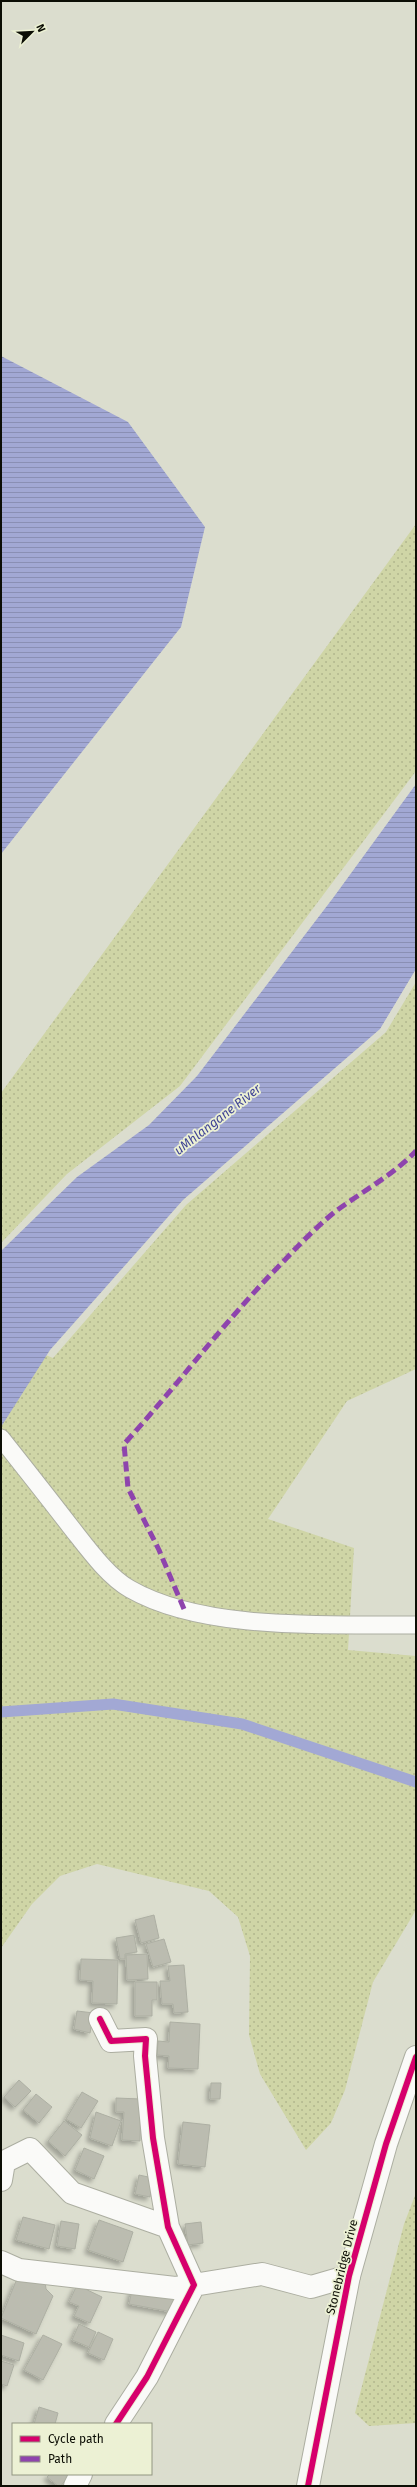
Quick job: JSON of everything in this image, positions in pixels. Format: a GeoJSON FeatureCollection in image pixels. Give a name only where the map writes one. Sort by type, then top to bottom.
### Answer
{"type":"FeatureCollection","features":[{"type":"Feature","properties":{"kind":"street"},"geometry":{"type":"LineString","coordinates":[[100,2019],[111,2041],[146,2039],[145,2056],[153,2138],[168,2227],[194,2285]]}},
{"type":"Feature","properties":{"kind":"street","name":"Stonebridge Drive"},"geometry":{"type":"LineString","coordinates":[[308,2486],[349,2276],[386,2144],[416,2057]]}},
{"type":"Feature","properties":{"kind":"street"},"geometry":{"type":"LineString","coordinates":[[1,2180],[4,2162],[30,2149],[72,2193],[168,2227]]}},
{"type":"Feature","properties":{"kind":"street"},"geometry":{"type":"LineString","coordinates":[[1,2262],[19,2270],[94,2280],[175,2288],[262,2274],[311,2287],[349,2276]]}},
{"type":"Feature","properties":{"kind":"street"},"geometry":{"type":"LineString","coordinates":[[117,2423],[147,2377],[194,2285]]}},
{"type":"Feature","properties":{"kind":"street"},"geometry":{"type":"LineString","coordinates":[[75,2486],[81,2475]]}},
{"type":"Feature","properties":{"kind":"lane"},"geometry":{"type":"LineString","coordinates":[[1,1438],[95,1557],[129,1589],[164,1603],[203,1614],[268,1622],[416,1625]]}},
{"type":"Feature","properties":{"kind":"green space"},"geometry":{"type":"Polygon","coordinates":[[[416,524],[416,771],[180,1086],[67,1174],[1,1243],[1,1093],[416,524]]]}},
{"type":"Feature","properties":{"kind":"green space"},"geometry":{"type":"Polygon","coordinates":[[[416,982],[416,1369],[347,1401],[268,1519],[354,1548],[348,1650],[416,1656],[416,1910],[373,1982],[345,2090],[331,2123],[306,2150],[260,2074],[249,2035],[250,1956],[238,1917],[209,1891],[97,1864],[60,1876],[32,1904],[1,1948],[1,1337],[53,1358],[186,1205],[386,1032],[416,982]]]}},
{"type":"Feature","properties":{"kind":"green space"},"geometry":{"type":"Polygon","coordinates":[[[416,2193],[416,2423],[369,2426],[355,2413],[404,2224],[416,2193]]]}},
{"type":"Feature","properties":{"kind":"water"},"geometry":{"type":"Polygon","coordinates":[[[1,356],[128,422],[205,527],[181,627],[1,854],[1,356]]]}},
{"type":"Feature","properties":{"kind":"water","name":"uMhlangane River"},"geometry":{"type":"Polygon","coordinates":[[[416,784],[416,969],[380,1029],[183,1200],[50,1350],[1,1427],[1,1251],[77,1177],[149,1125],[197,1076],[333,898],[416,784]]]}},
{"type":"Feature","properties":{"kind":"building"},"geometry":{"type":"Polygon","coordinates":[[[154,1915],[159,1938],[141,1943],[135,1920],[154,1915]]]}},
{"type":"Feature","properties":{"kind":"building"},"geometry":{"type":"Polygon","coordinates":[[[134,1935],[137,1952],[125,1954],[125,1959],[120,1959],[116,1938],[134,1935]]]}},
{"type":"Feature","properties":{"kind":"building"},"geometry":{"type":"Polygon","coordinates":[[[164,1939],[171,1962],[153,1967],[146,1944],[164,1939]]]}},
{"type":"Feature","properties":{"kind":"building"},"geometry":{"type":"Polygon","coordinates":[[[147,1954],[148,1979],[127,1980],[126,1955],[147,1954]]]}},
{"type":"Feature","properties":{"kind":"building"},"geometry":{"type":"Polygon","coordinates":[[[81,1959],[118,1960],[117,2004],[92,2003],[93,1981],[80,1980],[81,1959]]]}},
{"type":"Feature","properties":{"kind":"building"},"geometry":{"type":"Polygon","coordinates":[[[184,1965],[188,2012],[174,2013],[173,2004],[162,2004],[160,1981],[170,1981],[168,1966],[184,1965]]]}},
{"type":"Feature","properties":{"kind":"building"},"geometry":{"type":"Polygon","coordinates":[[[135,1982],[157,1982],[157,2000],[152,2000],[152,2016],[135,2016],[135,1982]]]}},
{"type":"Feature","properties":{"kind":"building"},"geometry":{"type":"Polygon","coordinates":[[[77,2011],[94,2013],[90,2033],[74,2029],[77,2011]]]}},
{"type":"Feature","properties":{"kind":"building"},"geometry":{"type":"Polygon","coordinates":[[[170,2022],[200,2024],[198,2069],[168,2068],[169,2056],[157,2055],[158,2041],[169,2042],[170,2022]]]}},
{"type":"Feature","properties":{"kind":"building"},"geometry":{"type":"Polygon","coordinates":[[[19,2080],[31,2091],[15,2107],[4,2097],[19,2080]]]}},
{"type":"Feature","properties":{"kind":"building"},"geometry":{"type":"Polygon","coordinates":[[[211,2083],[221,2083],[220,2099],[210,2099],[211,2083]]]}},
{"type":"Feature","properties":{"kind":"building"},"geometry":{"type":"Polygon","coordinates":[[[82,2092],[98,2101],[81,2128],[66,2119],[82,2092]]]}},
{"type":"Feature","properties":{"kind":"building"},"geometry":{"type":"Polygon","coordinates":[[[36,2094],[52,2107],[39,2123],[23,2110],[36,2094]]]}},
{"type":"Feature","properties":{"kind":"building"},"geometry":{"type":"Polygon","coordinates":[[[116,2098],[141,2099],[140,2141],[122,2140],[124,2112],[116,2112],[116,2098]]]}},
{"type":"Feature","properties":{"kind":"building"},"geometry":{"type":"Polygon","coordinates":[[[96,2112],[121,2121],[112,2146],[90,2138],[96,2112]]]}},
{"type":"Feature","properties":{"kind":"building"},"geometry":{"type":"Polygon","coordinates":[[[64,2121],[82,2135],[65,2156],[48,2141],[64,2121]]]}},
{"type":"Feature","properties":{"kind":"building"},"geometry":{"type":"Polygon","coordinates":[[[183,2122],[210,2125],[205,2167],[178,2164],[183,2122]]]}},
{"type":"Feature","properties":{"kind":"building"},"geometry":{"type":"Polygon","coordinates":[[[84,2148],[104,2156],[94,2179],[75,2170],[84,2148]]]}},
{"type":"Feature","properties":{"kind":"building"},"geometry":{"type":"Polygon","coordinates":[[[139,2175],[153,2178],[150,2197],[135,2194],[139,2175]]]}},
{"type":"Feature","properties":{"kind":"building"},"geometry":{"type":"Polygon","coordinates":[[[23,2217],[55,2225],[49,2249],[16,2240],[23,2217]]]}},
{"type":"Feature","properties":{"kind":"building"},"geometry":{"type":"Polygon","coordinates":[[[99,2220],[133,2232],[123,2262],[88,2250],[99,2220]]]}},
{"type":"Feature","properties":{"kind":"building"},"geometry":{"type":"Polygon","coordinates":[[[61,2221],[79,2224],[75,2249],[57,2246],[61,2221]]]}},
{"type":"Feature","properties":{"kind":"building"},"geometry":{"type":"Polygon","coordinates":[[[201,2222],[203,2243],[188,2245],[185,2224],[201,2222]]]}},
{"type":"Feature","properties":{"kind":"building"},"geometry":{"type":"Polygon","coordinates":[[[16,2281],[45,2281],[46,2289],[53,2296],[36,2334],[1,2318],[16,2281]]]}},
{"type":"Feature","properties":{"kind":"building"},"geometry":{"type":"Polygon","coordinates":[[[77,2285],[102,2297],[90,2323],[74,2316],[79,2306],[69,2302],[77,2285]]]}},
{"type":"Feature","properties":{"kind":"building"},"geometry":{"type":"Polygon","coordinates":[[[132,2290],[175,2295],[172,2312],[129,2304],[132,2290]]]}},
{"type":"Feature","properties":{"kind":"building"},"geometry":{"type":"Polygon","coordinates":[[[79,2324],[96,2332],[89,2347],[72,2340],[79,2324]]]}},
{"type":"Feature","properties":{"kind":"building"},"geometry":{"type":"Polygon","coordinates":[[[98,2332],[113,2339],[104,2360],[88,2353],[98,2332]]]}},
{"type":"Feature","properties":{"kind":"building"},"geometry":{"type":"Polygon","coordinates":[[[1,2335],[24,2343],[19,2361],[1,2355],[1,2335]]]}},
{"type":"Feature","properties":{"kind":"building"},"geometry":{"type":"Polygon","coordinates":[[[43,2335],[62,2344],[43,2380],[24,2370],[43,2335]]]}},
{"type":"Feature","properties":{"kind":"building"},"geometry":{"type":"Polygon","coordinates":[[[1,2361],[14,2365],[7,2386],[1,2384],[1,2361]]]}},
{"type":"Feature","properties":{"kind":"building"},"geometry":{"type":"Polygon","coordinates":[[[39,2407],[58,2413],[55,2423],[34,2423],[39,2407]]]}},
{"type":"Feature","properties":{"kind":"building"},"geometry":{"type":"Polygon","coordinates":[[[49,2475],[69,2475],[61,2486],[58,2486],[47,2477],[49,2475]]]}},
{"type":"Feature","properties":{"kind":"waterway"},"geometry":{"type":"LineString","coordinates":[[1,1712],[113,1704],[242,1724],[416,1782]]}},
{"type":"Feature","properties":{"kind":"marked path"},"geometry":{"type":"LineString","coordinates":[[184,1609],[159,1550],[128,1488],[124,1444],[239,1309],[300,1244],[336,1211],[398,1168],[416,1151]]}},
{"type":"Feature","properties":{"kind":"cycle path"},"geometry":{"type":"LineString","coordinates":[[100,2019],[111,2041],[146,2039],[145,2056],[153,2138],[168,2227],[194,2285],[147,2377],[117,2423]]}},
{"type":"Feature","properties":{"kind":"cycle path"},"geometry":{"type":"LineString","coordinates":[[308,2486],[349,2276],[386,2144],[416,2057]]}}]}
